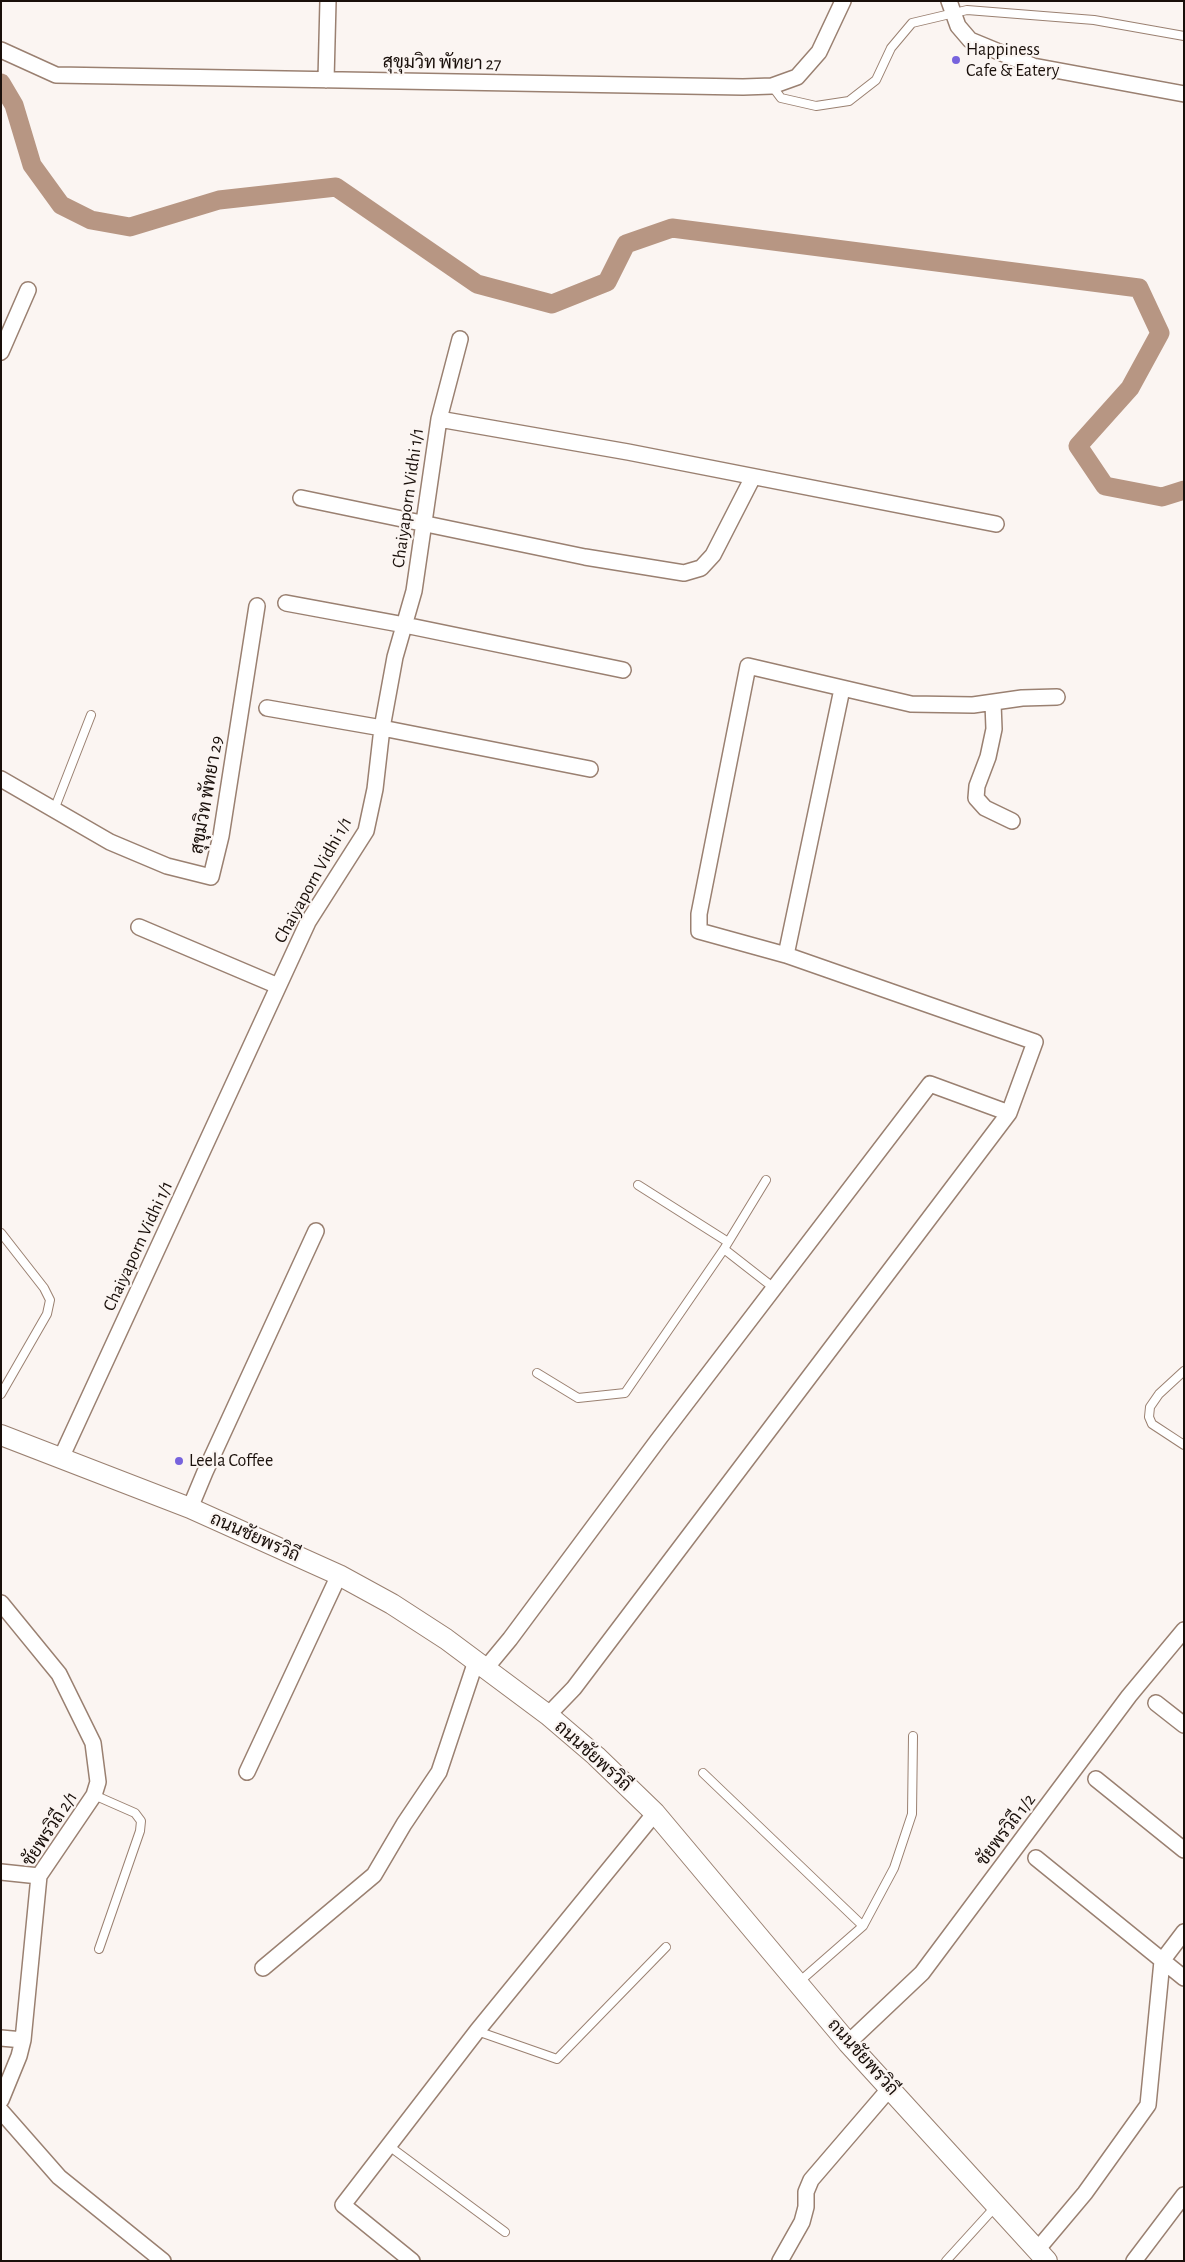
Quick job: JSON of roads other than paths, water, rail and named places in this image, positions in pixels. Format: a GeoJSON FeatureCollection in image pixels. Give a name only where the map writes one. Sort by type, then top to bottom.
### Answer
{"type":"FeatureCollection","features":[{"type":"Feature","properties":{"kind":"main road","name":"ถนนชัยพรวิถี"},"geometry":{"type":"LineString","coordinates":[[1,1434],[190,1508],[339,1575],[446,1639],[548,1715],[596,1756],[655,1813],[848,2042],[1042,2256]]}},
{"type":"Feature","properties":{"kind":"street"},"geometry":{"type":"LineString","coordinates":[[326,80],[328,1]]}},
{"type":"Feature","properties":{"kind":"street","name":"สุขุมวิท พัทยา 27"},"geometry":{"type":"LineString","coordinates":[[1,50],[56,75],[772,86],[798,77],[819,52],[843,1]]}},
{"type":"Feature","properties":{"kind":"street"},"geometry":{"type":"LineString","coordinates":[[951,7],[958,26],[970,40],[1033,66],[1184,94]]}},
{"type":"Feature","properties":{"kind":"street"},"geometry":{"type":"LineString","coordinates":[[1,352],[28,290]]}},
{"type":"Feature","properties":{"kind":"street","name":"Chaiyaporn Vidhi 1/1"},"geometry":{"type":"LineString","coordinates":[[61,1458],[308,922],[366,831],[375,788],[382,728],[396,657],[414,591],[438,419],[460,340]]}},
{"type":"Feature","properties":{"kind":"street"},"geometry":{"type":"LineString","coordinates":[[438,419],[996,524]]}},
{"type":"Feature","properties":{"kind":"street"},"geometry":{"type":"LineString","coordinates":[[301,498],[585,557],[684,573],[701,568],[713,555],[753,477]]}},
{"type":"Feature","properties":{"kind":"street"},"geometry":{"type":"LineString","coordinates":[[286,603],[405,625],[623,670]]}},
{"type":"Feature","properties":{"kind":"street","name":"สุขุมวิท พัทยา 29"},"geometry":{"type":"LineString","coordinates":[[1,780],[110,842],[167,866],[211,878],[221,836],[257,606]]}},
{"type":"Feature","properties":{"kind":"street"},"geometry":{"type":"LineString","coordinates":[[548,1715],[574,1688],[1009,1113],[1034,1042],[786,955],[699,931],[699,914],[748,666],[911,704],[973,706],[1022,698],[1056,697]]}},
{"type":"Feature","properties":{"kind":"street"},"geometry":{"type":"LineString","coordinates":[[786,955],[842,689]]}},
{"type":"Feature","properties":{"kind":"street"},"geometry":{"type":"LineString","coordinates":[[993,703],[994,730],[976,798],[985,808],[1012,821]]}},
{"type":"Feature","properties":{"kind":"street"},"geometry":{"type":"LineString","coordinates":[[267,708],[382,728],[590,769]]}},
{"type":"Feature","properties":{"kind":"street"},"geometry":{"type":"LineString","coordinates":[[139,927],[278,986]]}},
{"type":"Feature","properties":{"kind":"street"},"geometry":{"type":"LineString","coordinates":[[263,1968],[374,1875],[404,1824],[439,1772],[481,1665],[510,1639],[930,1084],[1009,1113]]}},
{"type":"Feature","properties":{"kind":"street"},"geometry":{"type":"LineString","coordinates":[[190,1508],[316,1231]]}},
{"type":"Feature","properties":{"kind":"street"},"geometry":{"type":"LineString","coordinates":[[247,1772],[339,1575]]}},
{"type":"Feature","properties":{"kind":"street","name":"ชัยพรวิถี 2/1"},"geometry":{"type":"LineString","coordinates":[[1,1603],[59,1674],[93,1743],[98,1782],[94,1795],[39,1876],[23,2040],[19,2056],[1,2100]]}},
{"type":"Feature","properties":{"kind":"street","name":"ชัยพรวิถี 1/2"},"geometry":{"type":"LineString","coordinates":[[848,2042],[922,1973],[1129,1696],[1184,1630]]}},
{"type":"Feature","properties":{"kind":"street"},"geometry":{"type":"LineString","coordinates":[[1156,1703],[1184,1725]]}},
{"type":"Feature","properties":{"kind":"street"},"geometry":{"type":"LineString","coordinates":[[1096,1778],[1184,1850]]}},
{"type":"Feature","properties":{"kind":"street"},"geometry":{"type":"LineString","coordinates":[[412,2261],[343,2205],[477,2031],[655,1813]]}},
{"type":"Feature","properties":{"kind":"street"},"geometry":{"type":"LineString","coordinates":[[1036,1858],[1184,1978]]}},
{"type":"Feature","properties":{"kind":"street"},"geometry":{"type":"LineString","coordinates":[[1,1872],[39,1876]]}},
{"type":"Feature","properties":{"kind":"street"},"geometry":{"type":"LineString","coordinates":[[1042,2256],[1148,2105],[1162,1961],[1184,1932]]}},
{"type":"Feature","properties":{"kind":"street"},"geometry":{"type":"LineString","coordinates":[[1,2038],[23,2040]]}},
{"type":"Feature","properties":{"kind":"street"},"geometry":{"type":"LineString","coordinates":[[780,2261],[802,2222],[806,2207],[806,2192],[811,2180],[890,2088]]}},
{"type":"Feature","properties":{"kind":"street"},"geometry":{"type":"LineString","coordinates":[[1,2110],[59,2177],[163,2261]]}},
{"type":"Feature","properties":{"kind":"street"},"geometry":{"type":"LineString","coordinates":[[1134,2261],[1184,2195]]}},
{"type":"Feature","properties":{"kind":"lane"},"geometry":{"type":"LineString","coordinates":[[772,86],[782,98],[816,106],[849,101],[876,80],[891,48],[912,22],[951,7],[967,10],[989,10],[1094,20],[1184,36]]}},
{"type":"Feature","properties":{"kind":"lane"},"geometry":{"type":"LineString","coordinates":[[54,810],[91,715]]}},
{"type":"Feature","properties":{"kind":"lane"},"geometry":{"type":"LineString","coordinates":[[537,1373],[578,1398],[625,1393],[726,1246],[766,1180]]}},
{"type":"Feature","properties":{"kind":"lane"},"geometry":{"type":"LineString","coordinates":[[638,1184],[726,1246],[774,1288]]}},
{"type":"Feature","properties":{"kind":"lane"},"geometry":{"type":"LineString","coordinates":[[1,1233],[44,1288],[50,1300],[47,1314],[1,1394]]}},
{"type":"Feature","properties":{"kind":"lane"},"geometry":{"type":"LineString","coordinates":[[1184,1371],[1150,1406],[1149,1417],[1152,1424],[1184,1445]]}},
{"type":"Feature","properties":{"kind":"lane"},"geometry":{"type":"LineString","coordinates":[[799,1983],[863,1926],[894,1868],[912,1814],[913,1736]]}},
{"type":"Feature","properties":{"kind":"lane"},"geometry":{"type":"LineString","coordinates":[[703,1773],[863,1926]]}},
{"type":"Feature","properties":{"kind":"lane"},"geometry":{"type":"LineString","coordinates":[[94,1795],[135,1813],[141,1821],[140,1831],[99,1949]]}},
{"type":"Feature","properties":{"kind":"lane"},"geometry":{"type":"LineString","coordinates":[[477,2031],[557,2059],[666,1947]]}},
{"type":"Feature","properties":{"kind":"lane"},"geometry":{"type":"LineString","coordinates":[[389,2146],[505,2232]]}},
{"type":"Feature","properties":{"kind":"lane"},"geometry":{"type":"LineString","coordinates":[[946,2261],[997,2205]]}},
{"type":"Feature","properties":{"kind":"waterway"},"geometry":{"type":"LineString","coordinates":[[1,83],[14,105],[32,165],[61,205],[91,220],[130,227],[219,200],[336,187],[477,284],[552,304],[607,282],[626,244],[672,228],[1139,288],[1160,333],[1130,388],[1078,446],[1105,486],[1162,497],[1184,490]]}},
{"type":"Feature","properties":{"kind":"place","name":"Happiness Cafe & Eatery"},"geometry":{"type":"Point","coordinates":[956,60]}},
{"type":"Feature","properties":{"kind":"place","name":"Leela Coffee"},"geometry":{"type":"Point","coordinates":[179,1461]}}]}
